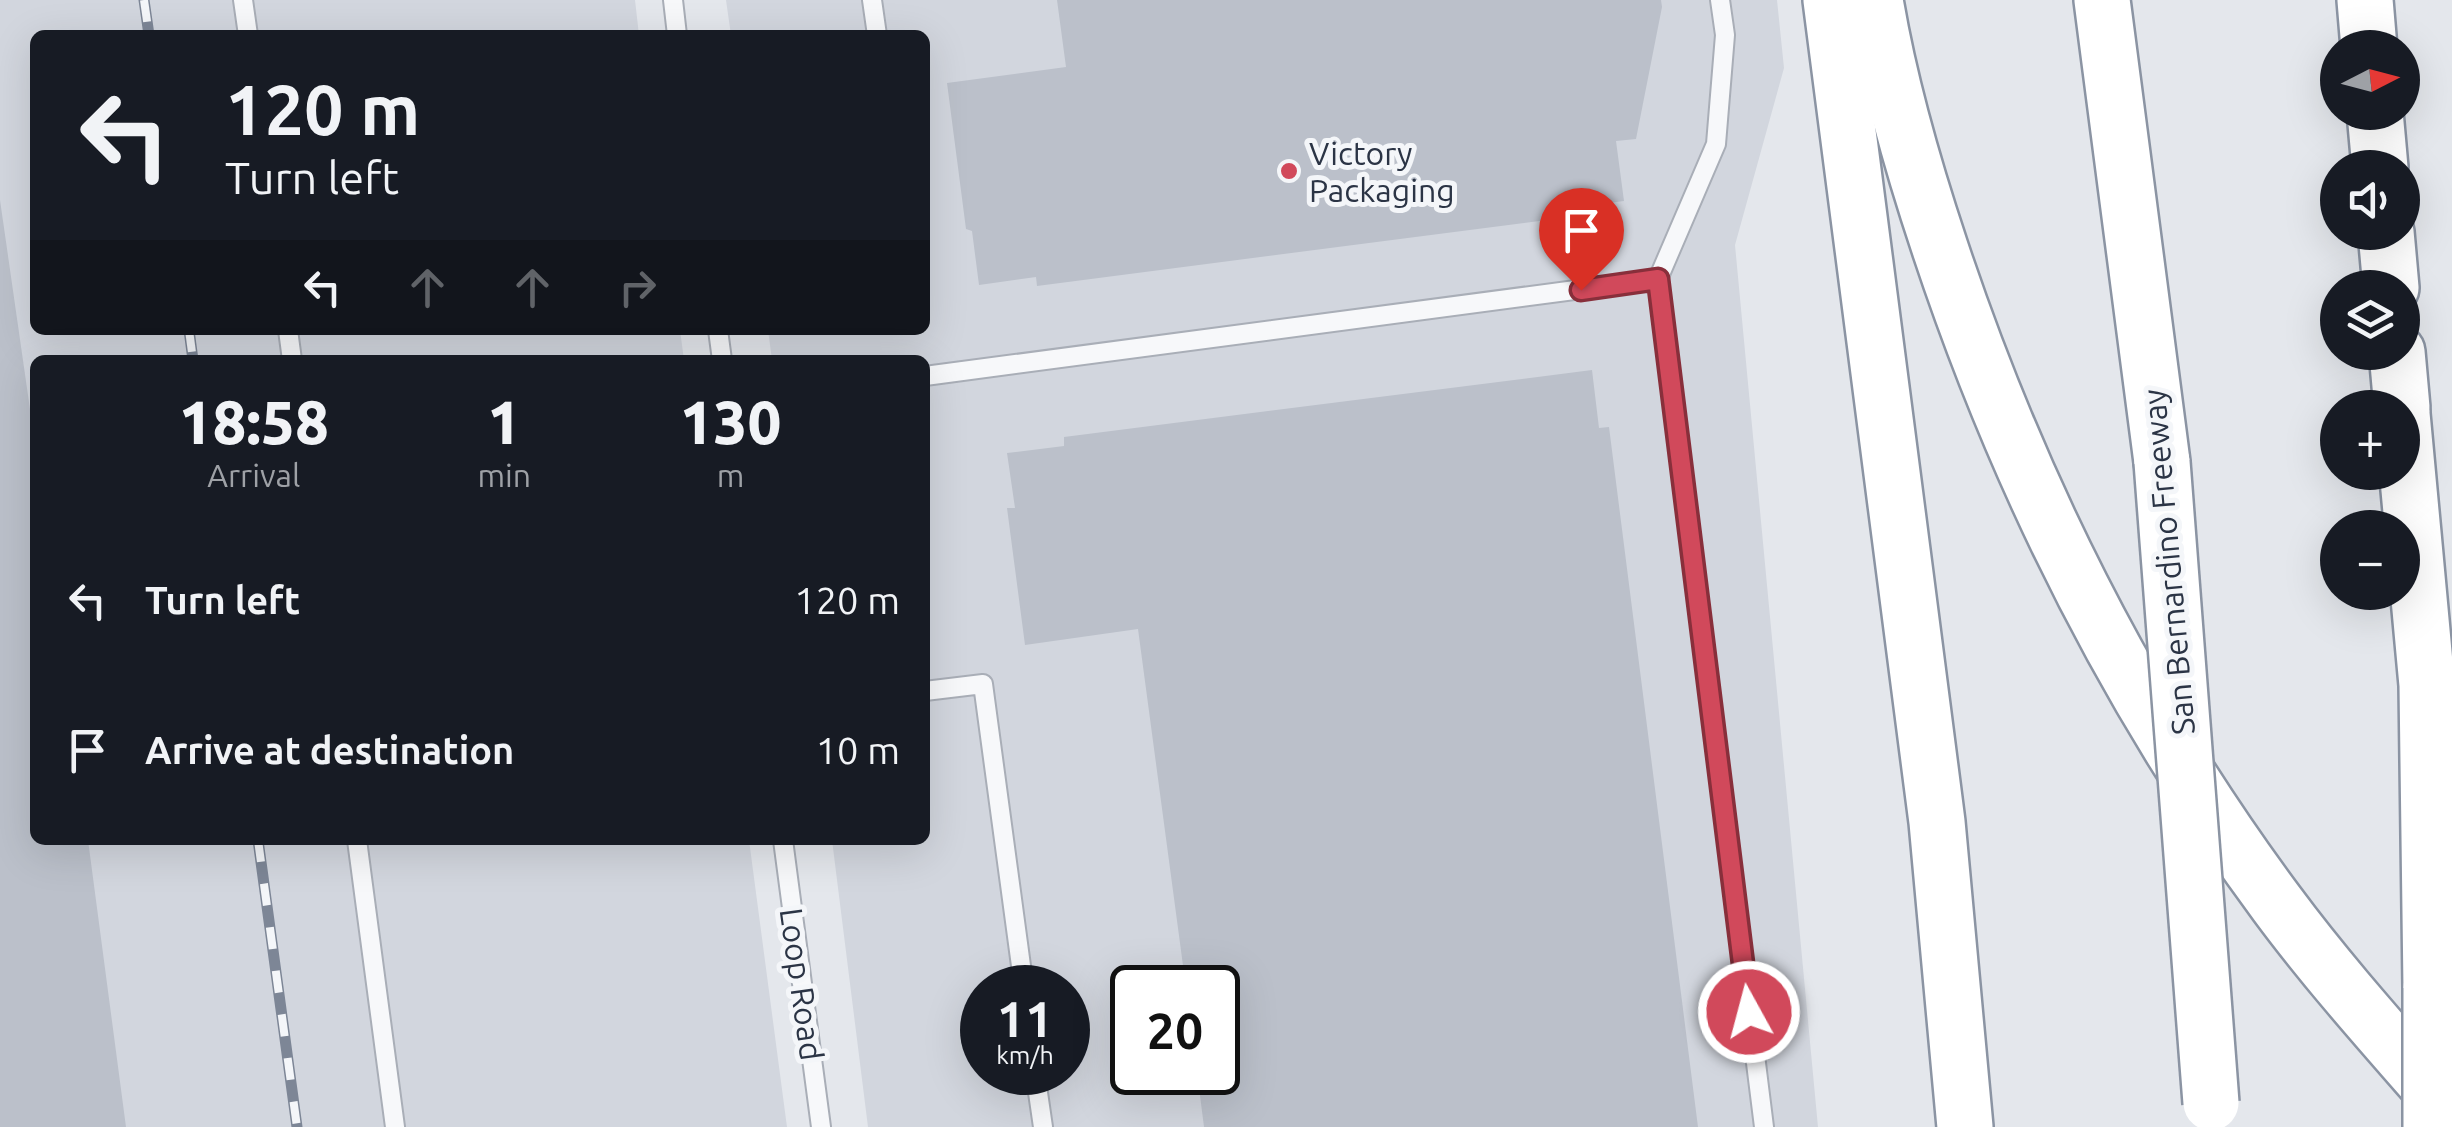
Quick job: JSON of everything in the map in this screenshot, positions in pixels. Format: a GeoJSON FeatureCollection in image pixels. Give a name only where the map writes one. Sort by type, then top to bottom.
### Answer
{"type":"FeatureCollection","features":[{"type":"Feature","properties":{"kind":"highway"},"geometry":{"type":"LineString","coordinates":[[1830,0],[1937,822],[1965,1127]]}},
{"type":"Feature","properties":{"kind":"highway"},"geometry":{"type":"LineString","coordinates":[[1875,0],[1885,58],[1925,202],[1964,320],[2047,521],[2096,620],[2209,805],[2278,905],[2452,1113]]}},
{"type":"Feature","properties":{"kind":"highway","name":"San Bernardino Freeway"},"geometry":{"type":"LineString","coordinates":[[2102,0],[2162,462],[2212,1115]]}},
{"type":"Feature","properties":{"kind":"highway"},"geometry":{"type":"LineString","coordinates":[[2365,0],[2368,30]]}},
{"type":"Feature","properties":{"kind":"highway"},"geometry":{"type":"LineString","coordinates":[[2409,490],[2427,686],[2431,1127]]}},
{"type":"Feature","properties":{"kind":"highway"},"geometry":{"type":"LineString","coordinates":[[2431,988],[2452,906]]}},
{"type":"Feature","properties":{"kind":"lane"},"geometry":{"type":"LineString","coordinates":[[243,0],[247,30]]}},
{"type":"Feature","properties":{"kind":"lane"},"geometry":{"type":"LineString","coordinates":[[672,0],[676,30]]}},
{"type":"Feature","properties":{"kind":"lane"},"geometry":{"type":"LineString","coordinates":[[872,0],[875,30]]}},
{"type":"Feature","properties":{"kind":"lane"},"geometry":{"type":"LineString","coordinates":[[1720,0],[1724,35],[1716,144],[1658,279],[1764,1127]]}},
{"type":"Feature","properties":{"kind":"lane"},"geometry":{"type":"LineString","coordinates":[[930,375],[1658,279]]}},
{"type":"Feature","properties":{"kind":"lane"},"geometry":{"type":"LineString","coordinates":[[930,690],[983,684],[1021,965]]}},
{"type":"Feature","properties":{"kind":"lane"},"geometry":{"type":"LineString","coordinates":[[357,845],[395,1127]]}},
{"type":"Feature","properties":{"kind":"lane","name":"Loop Road"},"geometry":{"type":"LineString","coordinates":[[784,845],[821,1127]]}},
{"type":"Feature","properties":{"kind":"lane"},"geometry":{"type":"LineString","coordinates":[[1038,1095],[1042,1127]]}},
{"type":"Feature","properties":{"kind":"shaded area"},"geometry":{"type":"Polygon","coordinates":[[[0,0],[635,0],[638,30],[30,30],[30,335],[681,335],[683,355],[30,355],[30,845],[750,845],[787,1127],[0,1127],[0,0]]]}},
{"type":"Feature","properties":{"kind":"shaded area"},"geometry":{"type":"Polygon","coordinates":[[[726,0],[1777,0],[1784,68],[1735,245],[1818,1127],[868,1127],[833,845],[930,845],[930,355],[771,355],[769,335],[930,335],[930,30],[730,30],[726,0]]]}},
{"type":"Feature","properties":{"kind":"building","name":"Victory Packaging"},"geometry":{"type":"Polygon","coordinates":[[[1057,0],[1661,0],[1662,7],[1636,139],[1616,141],[1624,201],[1569,208],[1570,217],[1037,286],[1036,277],[979,285],[972,231],[966,229],[947,83],[1066,67],[1057,0]]]}},
{"type":"Feature","properties":{"kind":"building"},"geometry":{"type":"Polygon","coordinates":[[[0,200],[30,409],[30,845],[89,845],[126,1127],[0,1127],[0,200]]]}},
{"type":"Feature","properties":{"kind":"building"},"geometry":{"type":"Polygon","coordinates":[[[1592,370],[1599,428],[1609,427],[1698,1127],[1204,1127],[1200,1095],[1240,1095],[1240,965],[1183,965],[1138,629],[1025,645],[1007,508],[1015,508],[1007,453],[1064,446],[1064,437],[1592,370]]]}},
{"type":"Feature","properties":{"kind":"railway"},"geometry":{"type":"LineString","coordinates":[[144,0],[148,30]]}},
{"type":"Feature","properties":{"kind":"railway"},"geometry":{"type":"LineString","coordinates":[[190,335],[192,355]]}},
{"type":"Feature","properties":{"kind":"railway"},"geometry":{"type":"LineString","coordinates":[[259,845],[297,1127]]}},
{"type":"Feature","properties":{"kind":"place","name":"Victory Packaging"},"geometry":{"type":"Point","coordinates":[1289,171]}},
{"type":"Feature","properties":{"kind":"route"},"geometry":{"type":"LineString","coordinates":[[1581,290],[1658,279],[1749,1012]]}}]}
